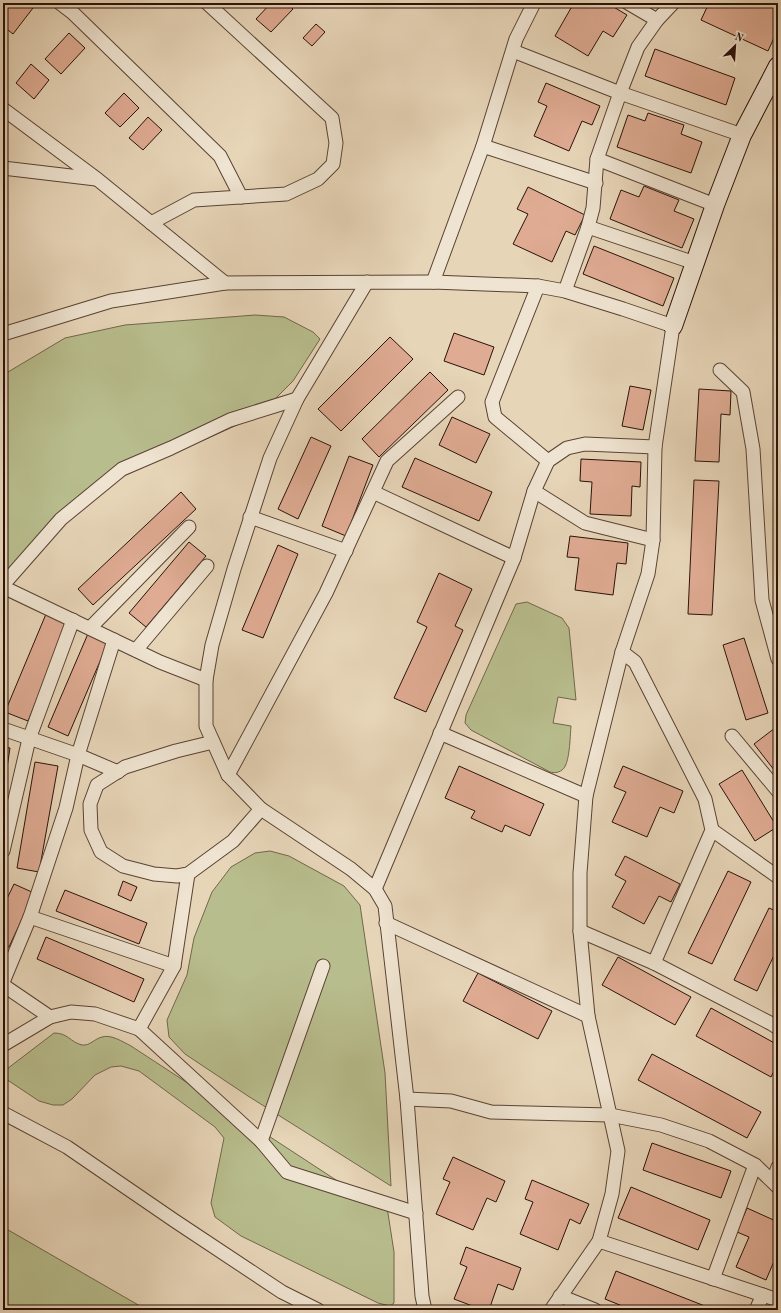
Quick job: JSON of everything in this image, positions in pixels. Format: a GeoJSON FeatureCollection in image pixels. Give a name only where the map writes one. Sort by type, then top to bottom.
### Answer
{"type":"FeatureCollection","features":[{"type":"Feature","properties":{"kind":"street"},"geometry":{"type":"LineString","coordinates":[[60,3],[73,13],[220,156],[241,197]]}},
{"type":"Feature","properties":{"kind":"street"},"geometry":{"type":"LineString","coordinates":[[151,223],[194,200],[286,194],[318,179],[333,164],[336,143],[332,118],[207,3]]}},
{"type":"Feature","properties":{"kind":"street"},"geometry":{"type":"LineString","coordinates":[[433,282],[483,146],[516,39],[534,3]]}},
{"type":"Feature","properties":{"kind":"street"},"geometry":{"type":"LineString","coordinates":[[628,3],[657,20]]}},
{"type":"Feature","properties":{"kind":"street"},"geometry":{"type":"LineString","coordinates":[[565,291],[588,227],[593,208],[597,159],[620,93],[638,46],[657,20],[673,3]]}},
{"type":"Feature","properties":{"kind":"street"},"geometry":{"type":"LineString","coordinates":[[513,51],[620,93],[742,135]]}},
{"type":"Feature","properties":{"kind":"street"},"geometry":{"type":"LineString","coordinates":[[551,1310],[599,1240],[612,1194],[618,1151],[588,1016],[580,930],[580,873],[586,796],[622,652],[648,574],[652,540],[655,447],[673,326],[715,205],[742,135],[778,67]]}},
{"type":"Feature","properties":{"kind":"street"},"geometry":{"type":"LineString","coordinates":[[3,109],[97,179],[225,283]]}},
{"type":"Feature","properties":{"kind":"street"},"geometry":{"type":"LineString","coordinates":[[483,146],[596,183]]}},
{"type":"Feature","properties":{"kind":"street"},"geometry":{"type":"LineString","coordinates":[[597,159],[715,205]]}},
{"type":"Feature","properties":{"kind":"street"},"geometry":{"type":"LineString","coordinates":[[3,168],[97,179]]}},
{"type":"Feature","properties":{"kind":"street"},"geometry":{"type":"LineString","coordinates":[[588,227],[695,263]]}},
{"type":"Feature","properties":{"kind":"street"},"geometry":{"type":"LineString","coordinates":[[367,282],[298,399],[270,458],[250,517],[212,645],[206,680],[206,726],[228,775],[261,808],[350,869],[375,889],[384,906],[407,1099],[422,1296],[425,1310]]}},
{"type":"Feature","properties":{"kind":"street"},"geometry":{"type":"LineString","coordinates":[[3,334],[111,301],[225,283],[433,282],[538,286],[565,291],[673,326]]}},
{"type":"Feature","properties":{"kind":"street"},"geometry":{"type":"LineString","coordinates":[[538,286],[492,402],[494,417],[548,461]]}},
{"type":"Feature","properties":{"kind":"street"},"geometry":{"type":"LineString","coordinates":[[720,370],[743,392],[753,448],[762,600],[778,659]]}},
{"type":"Feature","properties":{"kind":"street"},"geometry":{"type":"LineString","coordinates":[[228,775],[326,593],[387,461],[458,397]]}},
{"type":"Feature","properties":{"kind":"street"},"geometry":{"type":"LineString","coordinates":[[206,680],[160,662],[3,586],[61,519],[122,469],[230,420],[298,399]]}},
{"type":"Feature","properties":{"kind":"street"},"geometry":{"type":"LineString","coordinates":[[375,889],[514,558],[534,491],[548,461],[567,448],[585,444],[655,447]]}},
{"type":"Feature","properties":{"kind":"street"},"geometry":{"type":"LineString","coordinates":[[534,491],[585,523],[652,540]]}},
{"type":"Feature","properties":{"kind":"street"},"geometry":{"type":"LineString","coordinates":[[373,492],[514,558]]}},
{"type":"Feature","properties":{"kind":"street"},"geometry":{"type":"LineString","coordinates":[[250,517],[346,551]]}},
{"type":"Feature","properties":{"kind":"street"},"geometry":{"type":"LineString","coordinates":[[90,628],[189,527]]}},
{"type":"Feature","properties":{"kind":"street"},"geometry":{"type":"LineString","coordinates":[[136,650],[207,566]]}},
{"type":"Feature","properties":{"kind":"street"},"geometry":{"type":"LineString","coordinates":[[3,851],[29,739],[73,620]]}},
{"type":"Feature","properties":{"kind":"street"},"geometry":{"type":"LineString","coordinates":[[3,982],[30,916],[66,808],[78,755],[114,640]]}},
{"type":"Feature","properties":{"kind":"street"},"geometry":{"type":"LineString","coordinates":[[622,652],[635,662],[705,799],[712,830],[654,963]]}},
{"type":"Feature","properties":{"kind":"street"},"geometry":{"type":"LineString","coordinates":[[3,729],[78,755],[118,772]]}},
{"type":"Feature","properties":{"kind":"street"},"geometry":{"type":"LineString","coordinates":[[440,733],[586,796]]}},
{"type":"Feature","properties":{"kind":"street"},"geometry":{"type":"LineString","coordinates":[[732,736],[778,791]]}},
{"type":"Feature","properties":{"kind":"street"},"geometry":{"type":"LineString","coordinates":[[213,742],[176,751],[126,767],[96,785],[90,804],[90,830],[101,852],[123,866],[154,874],[177,876],[188,874],[233,841],[261,808]]}},
{"type":"Feature","properties":{"kind":"street"},"geometry":{"type":"LineString","coordinates":[[712,830],[778,877]]}},
{"type":"Feature","properties":{"kind":"street"},"geometry":{"type":"LineString","coordinates":[[139,1029],[174,966],[188,874]]}},
{"type":"Feature","properties":{"kind":"street"},"geometry":{"type":"LineString","coordinates":[[30,916],[174,966]]}},
{"type":"Feature","properties":{"kind":"street"},"geometry":{"type":"LineString","coordinates":[[386,923],[588,1016]]}},
{"type":"Feature","properties":{"kind":"street"},"geometry":{"type":"LineString","coordinates":[[580,930],[654,963],[778,1028]]}},
{"type":"Feature","properties":{"kind":"street"},"geometry":{"type":"LineString","coordinates":[[261,1141],[323,966]]}},
{"type":"Feature","properties":{"kind":"street"},"geometry":{"type":"LineString","coordinates":[[3,985],[50,1017]]}},
{"type":"Feature","properties":{"kind":"street"},"geometry":{"type":"LineString","coordinates":[[3,1045],[50,1017],[71,1012],[95,1014],[139,1029],[261,1141],[287,1172],[416,1213]]}},
{"type":"Feature","properties":{"kind":"street"},"geometry":{"type":"LineString","coordinates":[[407,1099],[451,1101],[491,1112],[610,1115],[661,1125],[709,1141],[755,1165],[776,1184]]}},
{"type":"Feature","properties":{"kind":"street"},"geometry":{"type":"LineString","coordinates":[[3,1113],[67,1147],[282,1292],[318,1310]]}},
{"type":"Feature","properties":{"kind":"street"},"geometry":{"type":"LineString","coordinates":[[713,1279],[755,1165]]}},
{"type":"Feature","properties":{"kind":"street"},"geometry":{"type":"LineString","coordinates":[[776,1184],[778,1168]]}},
{"type":"Feature","properties":{"kind":"street"},"geometry":{"type":"LineString","coordinates":[[599,1240],[778,1300]]}},
{"type":"Feature","properties":{"kind":"street"},"geometry":{"type":"LineString","coordinates":[[756,1310],[763,1295]]}},
{"type":"Feature","properties":{"kind":"street"},"geometry":{"type":"LineString","coordinates":[[560,1296],[595,1310]]}},
{"type":"Feature","properties":{"kind":"green space"},"geometry":{"type":"Polygon","coordinates":[[[255,315],[284,317],[313,332],[320,339],[293,381],[272,402],[237,425],[90,491],[36,552],[3,595],[3,375],[65,338],[125,325],[255,315]]]}},
{"type":"Feature","properties":{"kind":"green space"},"geometry":{"type":"Polygon","coordinates":[[[527,602],[562,618],[569,628],[576,700],[558,697],[553,723],[571,726],[567,762],[565,767],[559,772],[550,772],[471,730],[465,723],[466,715],[516,604],[527,602]]]}},
{"type":"Feature","properties":{"kind":"green space"},"geometry":{"type":"Polygon","coordinates":[[[270,851],[289,856],[344,886],[360,905],[385,1073],[391,1186],[248,1096],[185,1054],[169,1037],[167,1020],[187,975],[194,938],[212,892],[231,867],[255,853],[270,851]]]}},
{"type":"Feature","properties":{"kind":"green space"},"geometry":{"type":"Polygon","coordinates":[[[54,1033],[63,1034],[82,1045],[106,1036],[113,1037],[124,1042],[336,1180],[387,1207],[394,1252],[394,1303],[390,1306],[378,1303],[241,1236],[215,1217],[211,1203],[224,1138],[215,1127],[139,1071],[121,1066],[111,1067],[95,1075],[72,1099],[63,1105],[53,1105],[39,1101],[3,1077],[3,1072],[54,1033]]]}},
{"type":"Feature","properties":{"kind":"green space"},"geometry":{"type":"Polygon","coordinates":[[[3,1227],[147,1310],[3,1310],[3,1227]]]}},
{"type":"Feature","properties":{"kind":"building"},"geometry":{"type":"Polygon","coordinates":[[[9,3],[26,3],[33,8],[13,34],[3,26],[3,10],[9,3]]]}},
{"type":"Feature","properties":{"kind":"building"},"geometry":{"type":"Polygon","coordinates":[[[271,3],[287,3],[293,9],[271,32],[256,19],[271,3]]]}},
{"type":"Feature","properties":{"kind":"building"},"geometry":{"type":"Polygon","coordinates":[[[562,3],[607,3],[627,15],[613,37],[603,31],[588,56],[555,36],[571,8],[562,3]]]}},
{"type":"Feature","properties":{"kind":"building"},"geometry":{"type":"Polygon","coordinates":[[[709,3],[778,3],[778,29],[768,51],[701,20],[709,3]]]}},
{"type":"Feature","properties":{"kind":"building"},"geometry":{"type":"Polygon","coordinates":[[[316,24],[325,32],[312,46],[303,38],[316,24]]]}},
{"type":"Feature","properties":{"kind":"building"},"geometry":{"type":"Polygon","coordinates":[[[69,33],[85,48],[61,74],[45,59],[69,33]]]}},
{"type":"Feature","properties":{"kind":"building"},"geometry":{"type":"Polygon","coordinates":[[[655,49],[735,78],[726,105],[645,76],[655,49]]]}},
{"type":"Feature","properties":{"kind":"building"},"geometry":{"type":"Polygon","coordinates":[[[31,64],[49,80],[34,99],[16,83],[31,64]]]}},
{"type":"Feature","properties":{"kind":"building"},"geometry":{"type":"Polygon","coordinates":[[[546,83],[600,106],[592,125],[582,121],[569,151],[534,136],[547,106],[538,102],[546,83]]]}},
{"type":"Feature","properties":{"kind":"building"},"geometry":{"type":"Polygon","coordinates":[[[124,93],[139,108],[120,127],[105,113],[124,93]]]}},
{"type":"Feature","properties":{"kind":"building"},"geometry":{"type":"Polygon","coordinates":[[[648,113],[684,125],[681,134],[702,142],[691,173],[617,147],[628,115],[645,121],[648,113]]]}},
{"type":"Feature","properties":{"kind":"building"},"geometry":{"type":"Polygon","coordinates":[[[148,117],[162,130],[143,150],[129,138],[148,117]]]}},
{"type":"Feature","properties":{"kind":"building"},"geometry":{"type":"Polygon","coordinates":[[[644,186],[679,200],[674,211],[694,219],[682,248],[610,219],[621,190],[639,197],[644,186]]]}},
{"type":"Feature","properties":{"kind":"building"},"geometry":{"type":"Polygon","coordinates":[[[528,187],[585,215],[575,235],[566,231],[552,262],[513,244],[528,214],[517,209],[528,187]]]}},
{"type":"Feature","properties":{"kind":"building"},"geometry":{"type":"Polygon","coordinates":[[[594,246],[674,278],[663,306],[583,274],[594,246]]]}},
{"type":"Feature","properties":{"kind":"building"},"geometry":{"type":"Polygon","coordinates":[[[454,333],[494,347],[484,375],[444,361],[454,333]]]}},
{"type":"Feature","properties":{"kind":"building"},"geometry":{"type":"Polygon","coordinates":[[[390,337],[413,359],[341,431],[318,409],[390,337]]]}},
{"type":"Feature","properties":{"kind":"building"},"geometry":{"type":"Polygon","coordinates":[[[430,372],[448,390],[379,457],[362,439],[430,372]]]}},
{"type":"Feature","properties":{"kind":"building"},"geometry":{"type":"Polygon","coordinates":[[[630,386],[651,390],[643,430],[622,426],[630,386]]]}},
{"type":"Feature","properties":{"kind":"building"},"geometry":{"type":"Polygon","coordinates":[[[699,389],[731,391],[730,415],[721,414],[719,462],[695,461],[699,389]]]}},
{"type":"Feature","properties":{"kind":"building"},"geometry":{"type":"Polygon","coordinates":[[[452,417],[490,434],[476,463],[439,445],[452,417]]]}},
{"type":"Feature","properties":{"kind":"building"},"geometry":{"type":"Polygon","coordinates":[[[311,437],[331,446],[298,519],[278,509],[311,437]]]}},
{"type":"Feature","properties":{"kind":"building"},"geometry":{"type":"Polygon","coordinates":[[[349,456],[373,465],[346,536],[322,526],[349,456]]]}},
{"type":"Feature","properties":{"kind":"building"},"geometry":{"type":"Polygon","coordinates":[[[415,458],[492,492],[479,521],[402,487],[415,458]]]}},
{"type":"Feature","properties":{"kind":"building"},"geometry":{"type":"Polygon","coordinates":[[[581,459],[641,462],[640,487],[632,486],[631,516],[590,514],[592,482],[580,481],[581,459]]]}},
{"type":"Feature","properties":{"kind":"building"},"geometry":{"type":"Polygon","coordinates":[[[694,480],[719,481],[712,615],[688,614],[694,480]]]}},
{"type":"Feature","properties":{"kind":"building"},"geometry":{"type":"Polygon","coordinates":[[[181,492],[196,509],[93,605],[78,589],[181,492]]]}},
{"type":"Feature","properties":{"kind":"building"},"geometry":{"type":"Polygon","coordinates":[[[570,536],[628,543],[626,564],[617,563],[613,595],[575,590],[579,558],[567,557],[570,536]]]}},
{"type":"Feature","properties":{"kind":"building"},"geometry":{"type":"Polygon","coordinates":[[[189,542],[206,556],[146,627],[129,613],[189,542]]]}},
{"type":"Feature","properties":{"kind":"building"},"geometry":{"type":"Polygon","coordinates":[[[278,545],[298,554],[263,638],[242,630],[278,545]]]}},
{"type":"Feature","properties":{"kind":"building"},"geometry":{"type":"Polygon","coordinates":[[[439,573],[472,589],[455,626],[463,630],[426,712],[394,698],[427,627],[417,622],[439,573]]]}},
{"type":"Feature","properties":{"kind":"building"},"geometry":{"type":"Polygon","coordinates":[[[46,614],[68,624],[28,721],[5,712],[46,614]]]}},
{"type":"Feature","properties":{"kind":"building"},"geometry":{"type":"Polygon","coordinates":[[[90,629],[110,638],[68,736],[48,727],[90,629]]]}},
{"type":"Feature","properties":{"kind":"building"},"geometry":{"type":"Polygon","coordinates":[[[744,638],[768,713],[746,720],[723,645],[744,638]]]}},
{"type":"Feature","properties":{"kind":"building"},"geometry":{"type":"Polygon","coordinates":[[[775,728],[778,733],[778,775],[754,744],[775,728]]]}},
{"type":"Feature","properties":{"kind":"building"},"geometry":{"type":"Polygon","coordinates":[[[3,747],[10,748],[3,794],[3,747]]]}},
{"type":"Feature","properties":{"kind":"building"},"geometry":{"type":"Polygon","coordinates":[[[35,762],[58,766],[39,872],[17,868],[35,762]]]}},
{"type":"Feature","properties":{"kind":"building"},"geometry":{"type":"Polygon","coordinates":[[[459,766],[544,804],[530,836],[505,825],[502,832],[471,818],[475,811],[445,798],[459,766]]]}},
{"type":"Feature","properties":{"kind":"building"},"geometry":{"type":"Polygon","coordinates":[[[623,766],[683,791],[674,813],[660,807],[647,837],[612,822],[626,792],[614,787],[623,766]]]}},
{"type":"Feature","properties":{"kind":"building"},"geometry":{"type":"Polygon","coordinates":[[[742,770],[777,827],[755,841],[719,784],[742,770]]]}},
{"type":"Feature","properties":{"kind":"building"},"geometry":{"type":"Polygon","coordinates":[[[625,856],[680,884],[671,902],[659,896],[644,924],[612,907],[626,881],[615,875],[625,856]]]}},
{"type":"Feature","properties":{"kind":"building"},"geometry":{"type":"Polygon","coordinates":[[[728,871],[751,882],[712,964],[688,953],[728,871]]]}},
{"type":"Feature","properties":{"kind":"building"},"geometry":{"type":"Polygon","coordinates":[[[123,881],[137,887],[131,901],[118,895],[123,881]]]}},
{"type":"Feature","properties":{"kind":"building"},"geometry":{"type":"Polygon","coordinates":[[[14,884],[34,893],[9,947],[3,945],[3,907],[14,884]]]}},
{"type":"Feature","properties":{"kind":"building"},"geometry":{"type":"Polygon","coordinates":[[[65,890],[147,923],[139,944],[56,911],[65,890]]]}},
{"type":"Feature","properties":{"kind":"building"},"geometry":{"type":"Polygon","coordinates":[[[769,908],[778,912],[778,947],[757,991],[734,980],[769,908]]]}},
{"type":"Feature","properties":{"kind":"building"},"geometry":{"type":"Polygon","coordinates":[[[46,937],[144,979],[134,1002],[37,959],[46,937]]]}},
{"type":"Feature","properties":{"kind":"building"},"geometry":{"type":"Polygon","coordinates":[[[618,957],[691,997],[675,1025],[602,985],[618,957]]]}},
{"type":"Feature","properties":{"kind":"building"},"geometry":{"type":"Polygon","coordinates":[[[478,973],[552,1011],[538,1039],[463,1001],[478,973]]]}},
{"type":"Feature","properties":{"kind":"building"},"geometry":{"type":"Polygon","coordinates":[[[711,1008],[778,1045],[778,1063],[771,1077],[696,1036],[711,1008]]]}},
{"type":"Feature","properties":{"kind":"building"},"geometry":{"type":"Polygon","coordinates":[[[652,1054],[761,1112],[747,1138],[638,1080],[652,1054]]]}},
{"type":"Feature","properties":{"kind":"building"},"geometry":{"type":"Polygon","coordinates":[[[652,1143],[731,1171],[721,1198],[643,1170],[652,1143]]]}},
{"type":"Feature","properties":{"kind":"building"},"geometry":{"type":"Polygon","coordinates":[[[453,1157],[505,1181],[496,1202],[487,1198],[473,1230],[436,1214],[450,1182],[443,1179],[453,1157]]]}},
{"type":"Feature","properties":{"kind":"building"},"geometry":{"type":"Polygon","coordinates":[[[532,1180],[589,1204],[580,1224],[570,1219],[558,1250],[520,1234],[533,1202],[525,1199],[532,1180]]]}},
{"type":"Feature","properties":{"kind":"building"},"geometry":{"type":"Polygon","coordinates":[[[631,1187],[710,1220],[698,1250],[618,1218],[631,1187]]]}},
{"type":"Feature","properties":{"kind":"building"},"geometry":{"type":"Polygon","coordinates":[[[747,1208],[778,1222],[778,1252],[766,1280],[736,1267],[749,1237],[737,1232],[747,1208]]]}},
{"type":"Feature","properties":{"kind":"building"},"geometry":{"type":"Polygon","coordinates":[[[466,1247],[521,1268],[513,1290],[498,1284],[489,1310],[483,1310],[454,1299],[467,1267],[460,1264],[466,1247]]]}},
{"type":"Feature","properties":{"kind":"building"},"geometry":{"type":"Polygon","coordinates":[[[616,1271],[715,1310],[632,1310],[605,1299],[616,1271]]]}}]}
